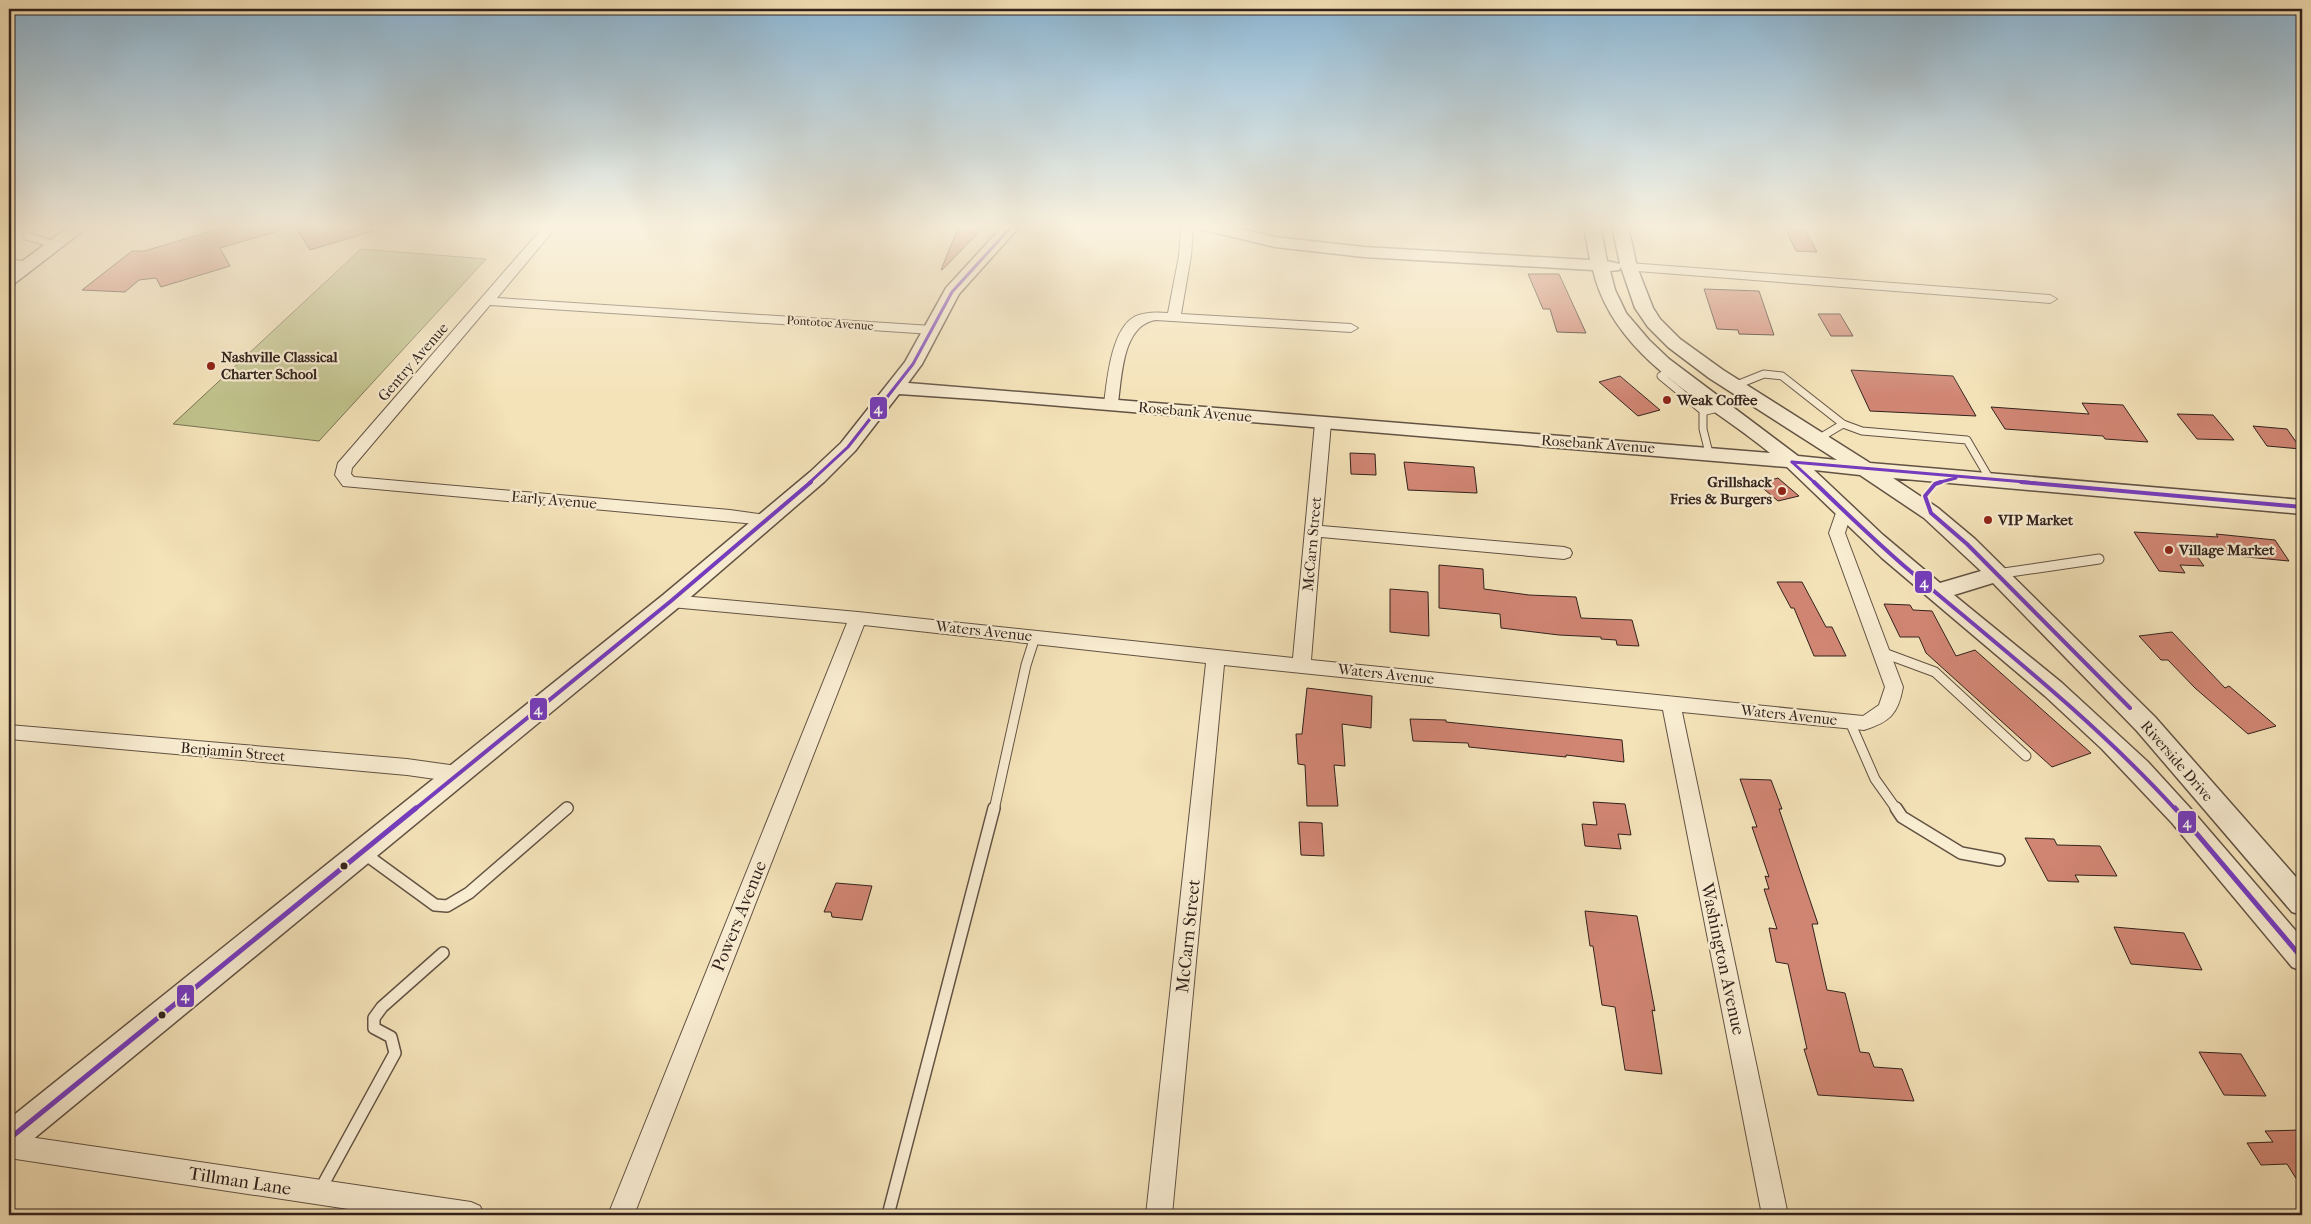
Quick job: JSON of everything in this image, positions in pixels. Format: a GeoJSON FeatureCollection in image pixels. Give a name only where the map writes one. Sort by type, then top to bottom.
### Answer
{"type":"FeatureCollection","features":[{"type":"Feature","properties":{"kind":"street","name":"Gentry Avenue"},"geometry":{"type":"LineString","coordinates":[[344,475],[344,467],[503,283]]}},
{"type":"Feature","properties":{"kind":"street"},"geometry":{"type":"LineString","coordinates":[[9,1139],[791,501],[848,447],[913,364],[952,292],[960,283]]}},
{"type":"Feature","properties":{"kind":"street"},"geometry":{"type":"LineString","coordinates":[[1174,317],[1180,283]]}},
{"type":"Feature","properties":{"kind":"street"},"geometry":{"type":"LineString","coordinates":[[1605,283],[1625,323],[1655,355],[1711,404],[1792,462],[1844,511],[1936,592],[2081,715],[2138,769],[2188,823],[2302,958]]}},
{"type":"Feature","properties":{"kind":"street","name":"Riverside Drive"},"geometry":{"type":"LineString","coordinates":[[1635,283],[1644,308],[1654,323],[1674,343],[1734,386],[1864,468],[1931,513],[1967,544],[2146,724],[2302,903]]}},
{"type":"Feature","properties":{"kind":"street"},"geometry":{"type":"LineString","coordinates":[[1841,283],[2050,299]]}},
{"type":"Feature","properties":{"kind":"street","name":"Pontotoc Avenue"},"geometry":{"type":"LineString","coordinates":[[488,301],[932,330]]}},
{"type":"Feature","properties":{"kind":"street"},"geometry":{"type":"LineString","coordinates":[[1111,404],[1120,350],[1135,322],[1156,316],[1351,328]]}},
{"type":"Feature","properties":{"kind":"street"},"geometry":{"type":"LineString","coordinates":[[1711,404],[1734,386]]}},
{"type":"Feature","properties":{"kind":"street","name":"Rosebank Avenue"},"geometry":{"type":"LineString","coordinates":[[894,388],[1709,453],[1956,478],[2302,507]]}},
{"type":"Feature","properties":{"kind":"street","name":"McCarn Street"},"geometry":{"type":"LineString","coordinates":[[1301,665],[1323,423]]}},
{"type":"Feature","properties":{"kind":"street","name":"Early Avenue"},"geometry":{"type":"LineString","coordinates":[[344,475],[349,482],[730,515],[767,520]]}},
{"type":"Feature","properties":{"kind":"street"},"geometry":{"type":"LineString","coordinates":[[1931,513],[1925,496],[1935,484],[1956,478]]}},
{"type":"Feature","properties":{"kind":"street","name":"Waters Avenue"},"geometry":{"type":"LineString","coordinates":[[670,600],[1864,723],[1883,716],[1889,708],[1894,687],[1837,532],[1844,511]]}},
{"type":"Feature","properties":{"kind":"street"},"geometry":{"type":"LineString","coordinates":[[1313,531],[1564,552]]}},
{"type":"Feature","properties":{"kind":"street"},"geometry":{"type":"LineString","coordinates":[[1936,592],[1997,574]]}},
{"type":"Feature","properties":{"kind":"street","name":"Powers Avenue"},"geometry":{"type":"LineString","coordinates":[[621,1215],[858,618]]}},
{"type":"Feature","properties":{"kind":"street","name":"McCarn Street"},"geometry":{"type":"LineString","coordinates":[[1159,1215],[1216,657]]}},
{"type":"Feature","properties":{"kind":"street","name":"Washington Avenue"},"geometry":{"type":"LineString","coordinates":[[1671,704],[1775,1215]]}},
{"type":"Feature","properties":{"kind":"street","name":"Benjamin Street"},"geometry":{"type":"LineString","coordinates":[[9,732],[407,767],[457,774]]}},
{"type":"Feature","properties":{"kind":"street","name":"Tillman Lane"},"geometry":{"type":"LineString","coordinates":[[9,1146],[471,1215]]}},
{"type":"Feature","properties":{"kind":"lane"},"geometry":{"type":"LineString","coordinates":[[1734,386],[1764,374],[1782,376],[1843,424],[1862,431],[1967,440],[1991,481]]}},
{"type":"Feature","properties":{"kind":"lane"},"geometry":{"type":"LineString","coordinates":[[1709,453],[1703,428],[1711,404]]}},
{"type":"Feature","properties":{"kind":"lane"},"geometry":{"type":"LineString","coordinates":[[1818,439],[1843,424]]}},
{"type":"Feature","properties":{"kind":"lane"},"geometry":{"type":"LineString","coordinates":[[1997,574],[2099,559]]}},
{"type":"Feature","properties":{"kind":"lane"},"geometry":{"type":"LineString","coordinates":[[888,1215],[984,848],[1026,665],[1035,637]]}},
{"type":"Feature","properties":{"kind":"lane"},"geometry":{"type":"LineString","coordinates":[[1882,652],[1935,672],[2026,756]]}},
{"type":"Feature","properties":{"kind":"lane"},"geometry":{"type":"LineString","coordinates":[[1850,722],[1876,779],[1902,817],[1961,854],[1999,860]]}},
{"type":"Feature","properties":{"kind":"lane"},"geometry":{"type":"LineString","coordinates":[[362,852],[435,905],[447,906],[469,893],[568,808]]}},
{"type":"Feature","properties":{"kind":"lane"},"geometry":{"type":"LineString","coordinates":[[318,1193],[395,1053],[391,1037],[374,1028],[374,1018],[382,1007],[443,953]]}},
{"type":"Feature","properties":{"kind":"green space"},"geometry":{"type":"Polygon","coordinates":[[[324,283],[464,283],[319,441],[173,424],[324,283]]]}},
{"type":"Feature","properties":{"kind":"building"},"geometry":{"type":"Polygon","coordinates":[[[91,283],[135,283],[125,292],[82,290],[91,283]]]}},
{"type":"Feature","properties":{"kind":"building"},"geometry":{"type":"Polygon","coordinates":[[[159,283],[174,283],[161,287],[159,283]]]}},
{"type":"Feature","properties":{"kind":"building"},"geometry":{"type":"Polygon","coordinates":[[[1532,283],[1563,283],[1586,333],[1557,332],[1550,309],[1543,309],[1532,283]]]}},
{"type":"Feature","properties":{"kind":"building"},"geometry":{"type":"Polygon","coordinates":[[[1704,289],[1759,291],[1774,335],[1739,334],[1738,330],[1717,329],[1704,289]]]}},
{"type":"Feature","properties":{"kind":"building"},"geometry":{"type":"Polygon","coordinates":[[[1818,314],[1840,314],[1853,336],[1831,336],[1818,314]]]}},
{"type":"Feature","properties":{"kind":"building"},"geometry":{"type":"Polygon","coordinates":[[[1851,370],[1953,376],[1976,416],[1870,411],[1851,370]]]}},
{"type":"Feature","properties":{"kind":"building"},"geometry":{"type":"Polygon","coordinates":[[[1620,376],[1660,410],[1638,416],[1599,382],[1620,376]]]}},
{"type":"Feature","properties":{"kind":"building"},"geometry":{"type":"Polygon","coordinates":[[[2082,403],[2123,405],[2148,442],[2105,439],[2103,436],[2005,429],[1991,407],[2089,414],[2082,403]]]}},
{"type":"Feature","properties":{"kind":"building"},"geometry":{"type":"Polygon","coordinates":[[[2177,414],[2213,415],[2234,440],[2197,439],[2177,414]]]}},
{"type":"Feature","properties":{"kind":"building"},"geometry":{"type":"Polygon","coordinates":[[[2253,426],[2287,429],[2301,449],[2267,446],[2253,426]]]}},
{"type":"Feature","properties":{"kind":"building"},"geometry":{"type":"Polygon","coordinates":[[[1350,453],[1375,454],[1376,475],[1351,474],[1350,453]]]}},
{"type":"Feature","properties":{"kind":"building"},"geometry":{"type":"Polygon","coordinates":[[[1404,462],[1474,467],[1477,493],[1408,490],[1404,462]]]}},
{"type":"Feature","properties":{"kind":"building"},"geometry":{"type":"Polygon","coordinates":[[[1778,478],[1799,496],[1778,501],[1758,484],[1778,478]]]}},
{"type":"Feature","properties":{"kind":"building"},"geometry":{"type":"Polygon","coordinates":[[[2134,532],[2218,537],[2216,534],[2275,540],[2289,561],[2194,552],[2204,566],[2180,565],[2185,573],[2159,571],[2134,532]]]}},
{"type":"Feature","properties":{"kind":"building"},"geometry":{"type":"Polygon","coordinates":[[[1439,565],[1483,569],[1484,589],[1529,595],[1576,597],[1581,618],[1632,620],[1639,646],[1617,645],[1616,640],[1601,639],[1601,637],[1559,635],[1501,628],[1500,614],[1439,608],[1439,565]]]}},
{"type":"Feature","properties":{"kind":"building"},"geometry":{"type":"Polygon","coordinates":[[[1777,582],[1802,582],[1826,627],[1832,627],[1846,656],[1814,656],[1794,608],[1791,608],[1777,582]]]}},
{"type":"Feature","properties":{"kind":"building"},"geometry":{"type":"Polygon","coordinates":[[[1390,589],[1428,592],[1429,636],[1390,632],[1390,589]]]}},
{"type":"Feature","properties":{"kind":"building"},"geometry":{"type":"Polygon","coordinates":[[[1884,604],[1910,605],[1913,610],[1932,611],[1956,656],[1975,650],[2091,753],[2052,767],[1926,653],[1919,637],[1900,637],[1884,604]]]}},
{"type":"Feature","properties":{"kind":"building"},"geometry":{"type":"Polygon","coordinates":[[[2172,632],[2225,688],[2229,686],[2276,726],[2248,734],[2195,688],[2168,660],[2161,660],[2139,636],[2172,632]]]}},
{"type":"Feature","properties":{"kind":"building"},"geometry":{"type":"Polygon","coordinates":[[[1307,688],[1372,696],[1371,728],[1342,724],[1345,766],[1334,765],[1338,806],[1307,806],[1305,765],[1298,764],[1296,734],[1302,734],[1307,688]]]}},
{"type":"Feature","properties":{"kind":"building"},"geometry":{"type":"Polygon","coordinates":[[[1410,719],[1446,720],[1446,722],[1622,740],[1624,762],[1469,747],[1468,743],[1413,741],[1410,719]]]}},
{"type":"Feature","properties":{"kind":"building"},"geometry":{"type":"Polygon","coordinates":[[[1740,779],[1771,780],[1818,924],[1812,924],[1827,990],[1845,993],[1860,1052],[1869,1053],[1874,1067],[1902,1069],[1914,1101],[1818,1095],[1804,1049],[1807,1049],[1788,964],[1776,962],[1769,928],[1777,929],[1764,889],[1769,889],[1765,876],[1769,877],[1752,827],[1757,827],[1740,779]]]}},
{"type":"Feature","properties":{"kind":"building"},"geometry":{"type":"Polygon","coordinates":[[[1593,802],[1625,804],[1631,835],[1618,834],[1621,849],[1585,846],[1582,824],[1597,825],[1593,802]]]}},
{"type":"Feature","properties":{"kind":"building"},"geometry":{"type":"Polygon","coordinates":[[[1299,822],[1322,823],[1324,856],[1301,855],[1299,822]]]}},
{"type":"Feature","properties":{"kind":"building"},"geometry":{"type":"Polygon","coordinates":[[[2025,838],[2054,839],[2057,845],[2100,846],[2117,876],[2075,875],[2079,882],[2048,881],[2025,838]]]}},
{"type":"Feature","properties":{"kind":"building"},"geometry":{"type":"Polygon","coordinates":[[[836,883],[872,886],[862,920],[832,917],[831,912],[824,912],[836,883]]]}},
{"type":"Feature","properties":{"kind":"building"},"geometry":{"type":"Polygon","coordinates":[[[1585,911],[1637,916],[1655,1011],[1652,1010],[1662,1074],[1625,1070],[1615,1007],[1602,1005],[1593,946],[1590,946],[1585,911]]]}},
{"type":"Feature","properties":{"kind":"building"},"geometry":{"type":"Polygon","coordinates":[[[2114,927],[2184,933],[2202,970],[2131,964],[2114,927]]]}},
{"type":"Feature","properties":{"kind":"building"},"geometry":{"type":"Polygon","coordinates":[[[2199,1052],[2241,1054],[2266,1096],[2224,1095],[2199,1052]]]}},
{"type":"Feature","properties":{"kind":"building"},"geometry":{"type":"Polygon","coordinates":[[[2302,1130],[2302,1188],[2287,1164],[2261,1165],[2247,1143],[2273,1142],[2265,1131],[2302,1130]]]}},
{"type":"Feature","properties":{"kind":"transit line","name":"4"},"geometry":{"type":"LineString","coordinates":[[9,1139],[671,601],[817,477],[848,447],[913,364],[952,292],[960,283]]}},
{"type":"Feature","properties":{"kind":"transit line","name":"4"},"geometry":{"type":"LineString","coordinates":[[1792,462],[1901,563],[2081,715],[2139,769],[2188,823],[2302,958]]}},
{"type":"Feature","properties":{"kind":"transit line","name":"4"},"geometry":{"type":"LineString","coordinates":[[1792,462],[2302,507]]}},
{"type":"Feature","properties":{"kind":"transit line","name":"4"},"geometry":{"type":"LineString","coordinates":[[1956,478],[1935,484],[1925,496],[1931,513],[1967,544],[2130,708]]}},
{"type":"Feature","properties":{"kind":"place","name":"Nashville Classical Charter School"},"geometry":{"type":"Point","coordinates":[211,366]}},
{"type":"Feature","properties":{"kind":"place","name":"Weak Coffee"},"geometry":{"type":"Point","coordinates":[1667,400]}},
{"type":"Feature","properties":{"kind":"place","name":"Grillshack Fries & Burgers"},"geometry":{"type":"Point","coordinates":[1782,491]}},
{"type":"Feature","properties":{"kind":"place","name":"VIP Market"},"geometry":{"type":"Point","coordinates":[1988,520]}},
{"type":"Feature","properties":{"kind":"place","name":"Village Market"},"geometry":{"type":"Point","coordinates":[2169,550]}}]}
